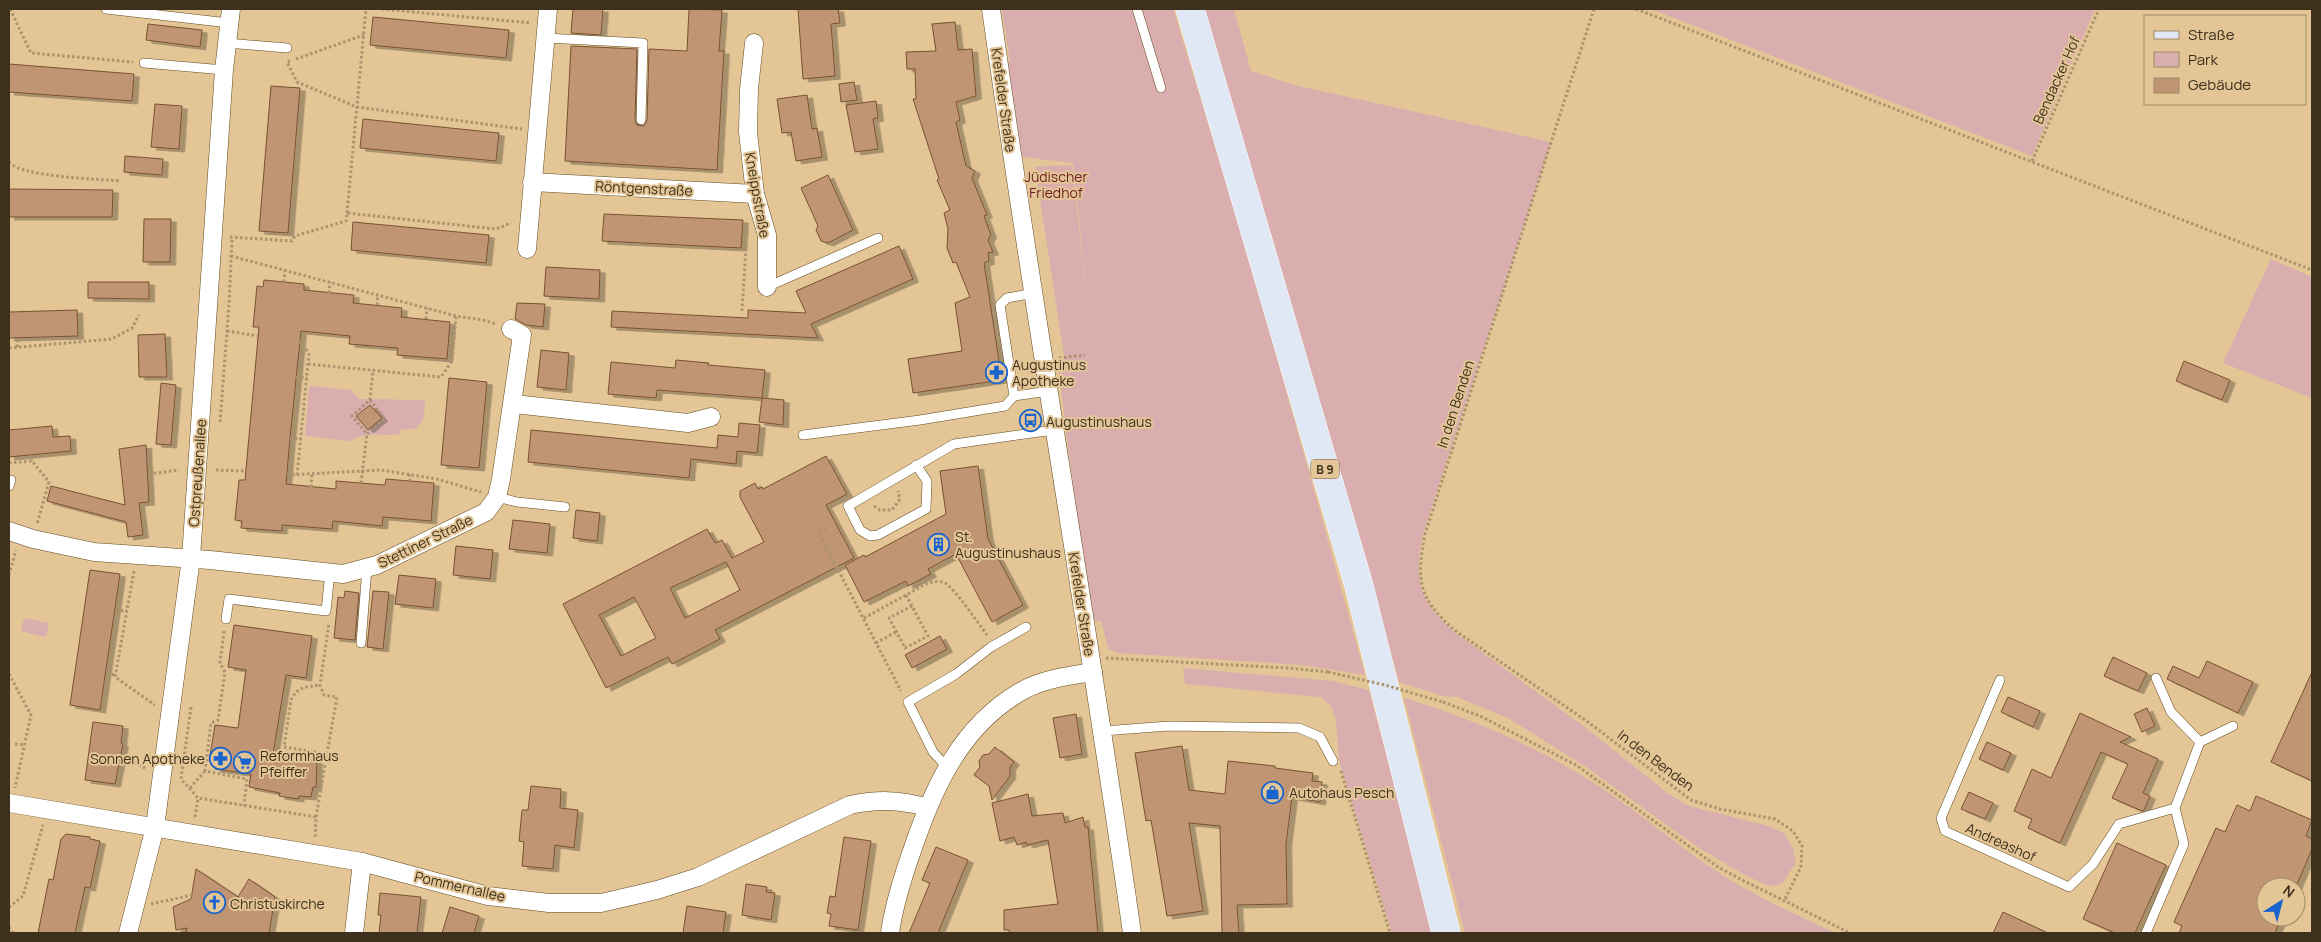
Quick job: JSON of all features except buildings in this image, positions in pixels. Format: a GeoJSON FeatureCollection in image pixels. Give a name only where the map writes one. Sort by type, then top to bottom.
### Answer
{"type":"FeatureCollection","features":[{"type":"Feature","properties":{"kind":"main road","name":"B 9"},"geometry":{"type":"LineString","coordinates":[[1190,9],[1359,586],[1446,933]]}},
{"type":"Feature","properties":{"kind":"street","name":"Krefelder Straße"},"geometry":{"type":"LineString","coordinates":[[991,9],[1019,208],[1104,731],[1132,933]]}},
{"type":"Feature","properties":{"kind":"street","name":"Ostpreußenallee"},"geometry":{"type":"LineString","coordinates":[[128,933],[155,827],[191,558],[224,70],[230,16]]}},
{"type":"Feature","properties":{"kind":"street"},"geometry":{"type":"LineString","coordinates":[[526,249],[547,24]]}},
{"type":"Feature","properties":{"kind":"street","name":"Kneippstraße"},"geometry":{"type":"LineString","coordinates":[[754,43],[749,89],[748,132],[752,194],[767,235],[767,287]]}},
{"type":"Feature","properties":{"kind":"street","name":"Röntgenstraße"},"geometry":{"type":"LineString","coordinates":[[532,182],[752,194]]}},
{"type":"Feature","properties":{"kind":"street"},"geometry":{"type":"LineString","coordinates":[[497,497],[514,404],[522,335],[511,329]]}},
{"type":"Feature","properties":{"kind":"street"},"geometry":{"type":"LineString","coordinates":[[514,404],[688,423],[710,417]]}},
{"type":"Feature","properties":{"kind":"street","name":"Stettiner Straße"},"geometry":{"type":"LineString","coordinates":[[21,535],[94,552],[191,558],[343,574],[367,568],[393,558],[486,512],[497,497]]}},
{"type":"Feature","properties":{"kind":"street"},"geometry":{"type":"LineString","coordinates":[[890,933],[905,870],[927,807],[946,766],[966,738],[992,711],[1021,691],[1092,664]]}},
{"type":"Feature","properties":{"kind":"street","name":"Pommernallee"},"geometry":{"type":"LineString","coordinates":[[10,804],[362,862],[488,896],[549,903],[601,903],[657,890],[698,877],[850,805],[874,800],[902,801],[927,807]]}},
{"type":"Feature","properties":{"kind":"street"},"geometry":{"type":"LineString","coordinates":[[354,933],[362,862]]}},
{"type":"Feature","properties":{"kind":"lane"},"geometry":{"type":"LineString","coordinates":[[106,9],[230,16]]}},
{"type":"Feature","properties":{"kind":"lane"},"geometry":{"type":"LineString","coordinates":[[1137,9],[1161,88]]}},
{"type":"Feature","properties":{"kind":"lane"},"geometry":{"type":"LineString","coordinates":[[547,24],[643,43],[641,120]]}},
{"type":"Feature","properties":{"kind":"lane"},"geometry":{"type":"LineString","coordinates":[[227,42],[287,48]]}},
{"type":"Feature","properties":{"kind":"lane"},"geometry":{"type":"LineString","coordinates":[[144,63],[224,70]]}},
{"type":"Feature","properties":{"kind":"lane"},"geometry":{"type":"LineString","coordinates":[[767,287],[878,238]]}},
{"type":"Feature","properties":{"kind":"lane"},"geometry":{"type":"LineString","coordinates":[[1014,396],[1000,305],[1007,298],[1034,292]]}},
{"type":"Feature","properties":{"kind":"lane"},"geometry":{"type":"LineString","coordinates":[[803,435],[920,420],[1005,406],[1014,396],[1049,391]]}},
{"type":"Feature","properties":{"kind":"lane"},"geometry":{"type":"LineString","coordinates":[[916,465],[927,481],[926,509],[878,535],[870,536],[860,530],[848,506],[916,465],[954,444],[1054,430]]}},
{"type":"Feature","properties":{"kind":"lane"},"geometry":{"type":"LineString","coordinates":[[497,497],[565,507]]}},
{"type":"Feature","properties":{"kind":"lane"},"geometry":{"type":"LineString","coordinates":[[361,643],[367,568]]}},
{"type":"Feature","properties":{"kind":"lane"},"geometry":{"type":"LineString","coordinates":[[226,619],[228,599],[326,611],[330,572]]}},
{"type":"Feature","properties":{"kind":"lane"},"geometry":{"type":"LineString","coordinates":[[946,766],[933,752],[908,702],[956,674],[995,644],[1026,627]]}},
{"type":"Feature","properties":{"kind":"lane"},"geometry":{"type":"LineString","coordinates":[[2156,678],[2172,712],[2200,742]]}},
{"type":"Feature","properties":{"kind":"lane","name":"Andreashof"},"geometry":{"type":"LineString","coordinates":[[2000,680],[1941,818],[1944,831],[2069,887],[2093,864],[2119,824],[2175,808]]}},
{"type":"Feature","properties":{"kind":"lane"},"geometry":{"type":"LineString","coordinates":[[1104,731],[1169,726],[1298,728],[1320,737],[1333,761]]}},
{"type":"Feature","properties":{"kind":"lane"},"geometry":{"type":"LineString","coordinates":[[2146,933],[2184,844],[2175,808],[2200,742],[2233,726]]}},
{"type":"Feature","properties":{"kind":"path"},"geometry":{"type":"LineString","coordinates":[[10,9],[31,53],[144,63]]}},
{"type":"Feature","properties":{"kind":"path"},"geometry":{"type":"LineString","coordinates":[[213,243],[232,237],[292,241],[295,236],[346,221],[366,9]]}},
{"type":"Feature","properties":{"kind":"path"},"geometry":{"type":"LineString","coordinates":[[382,9],[547,24]]}},
{"type":"Feature","properties":{"kind":"path","name":"In den Benden"},"geometry":{"type":"LineString","coordinates":[[1594,9],[1425,534],[1419,565],[1423,591],[1437,614],[1454,630],[1588,722],[1674,790],[1691,800],[1720,809],[1775,819],[1793,831],[1802,846],[1800,867],[1784,901]]}},
{"type":"Feature","properties":{"kind":"path"},"geometry":{"type":"LineString","coordinates":[[1636,9],[2312,270]]}},
{"type":"Feature","properties":{"kind":"path","name":"Bendacker Hof"},"geometry":{"type":"LineString","coordinates":[[2032,161],[2099,9]]}},
{"type":"Feature","properties":{"kind":"path"},"geometry":{"type":"LineString","coordinates":[[364,35],[287,62],[297,82],[357,106],[536,131]]}},
{"type":"Feature","properties":{"kind":"path"},"geometry":{"type":"LineString","coordinates":[[9,162],[12,166],[30,173],[121,181]]}},
{"type":"Feature","properties":{"kind":"path"},"geometry":{"type":"LineString","coordinates":[[742,311],[752,194]]}},
{"type":"Feature","properties":{"kind":"path"},"geometry":{"type":"LineString","coordinates":[[347,213],[496,229],[529,218]]}},
{"type":"Feature","properties":{"kind":"path"},"geometry":{"type":"LineString","coordinates":[[220,423],[232,256],[232,227]]}},
{"type":"Feature","properties":{"kind":"path"},"geometry":{"type":"LineString","coordinates":[[213,243],[232,256],[456,316],[483,320],[511,329]]}},
{"type":"Feature","properties":{"kind":"path"},"geometry":{"type":"LineString","coordinates":[[284,282],[285,270]]}},
{"type":"Feature","properties":{"kind":"path"},"geometry":{"type":"LineString","coordinates":[[329,293],[330,282]]}},
{"type":"Feature","properties":{"kind":"path"},"geometry":{"type":"LineString","coordinates":[[377,306],[378,295]]}},
{"type":"Feature","properties":{"kind":"path"},"geometry":{"type":"LineString","coordinates":[[426,319],[427,308]]}},
{"type":"Feature","properties":{"kind":"path"},"geometry":{"type":"LineString","coordinates":[[9,348],[112,339],[132,328],[139,316]]}},
{"type":"Feature","properties":{"kind":"path"},"geometry":{"type":"LineString","coordinates":[[308,364],[441,377],[452,361],[456,316]]}},
{"type":"Feature","properties":{"kind":"path"},"geometry":{"type":"LineString","coordinates":[[227,331],[258,336]]}},
{"type":"Feature","properties":{"kind":"path"},"geometry":{"type":"LineString","coordinates":[[57,336],[57,344]]}},
{"type":"Feature","properties":{"kind":"path"},"geometry":{"type":"LineString","coordinates":[[17,347],[18,338]]}},
{"type":"Feature","properties":{"kind":"path"},"geometry":{"type":"LineString","coordinates":[[298,475],[309,352],[300,341]]}},
{"type":"Feature","properties":{"kind":"path"},"geometry":{"type":"LineString","coordinates":[[1044,361],[1085,355]]}},
{"type":"Feature","properties":{"kind":"path"},"geometry":{"type":"LineString","coordinates":[[361,483],[364,471],[367,434],[352,416],[370,400],[373,370]]}},
{"type":"Feature","properties":{"kind":"path"},"geometry":{"type":"LineString","coordinates":[[296,377],[307,378]]}},
{"type":"Feature","properties":{"kind":"path"},"geometry":{"type":"LineString","coordinates":[[367,434],[385,419],[370,400]]}},
{"type":"Feature","properties":{"kind":"path"},"geometry":{"type":"LineString","coordinates":[[290,438],[301,439]]}},
{"type":"Feature","properties":{"kind":"path"},"geometry":{"type":"LineString","coordinates":[[9,575],[21,535],[49,482],[32,461],[31,455]]}},
{"type":"Feature","properties":{"kind":"path"},"geometry":{"type":"LineString","coordinates":[[215,480],[217,460]]}},
{"type":"Feature","properties":{"kind":"path"},"geometry":{"type":"LineString","coordinates":[[9,463],[32,461]]}},
{"type":"Feature","properties":{"kind":"path"},"geometry":{"type":"LineString","coordinates":[[149,474],[197,468]]}},
{"type":"Feature","properties":{"kind":"path"},"geometry":{"type":"LineString","coordinates":[[216,470],[246,472]]}},
{"type":"Feature","properties":{"kind":"path"},"geometry":{"type":"LineString","coordinates":[[287,475],[381,470],[437,479],[497,497]]}},
{"type":"Feature","properties":{"kind":"path"},"geometry":{"type":"LineString","coordinates":[[311,487],[312,474]]}},
{"type":"Feature","properties":{"kind":"path"},"geometry":{"type":"LineString","coordinates":[[409,474],[410,481]]}},
{"type":"Feature","properties":{"kind":"path"},"geometry":{"type":"LineString","coordinates":[[826,529],[819,533],[908,702]]}},
{"type":"Feature","properties":{"kind":"path"},"geometry":{"type":"LineString","coordinates":[[136,555],[115,677],[171,716]]}},
{"type":"Feature","properties":{"kind":"path"},"geometry":{"type":"LineString","coordinates":[[864,618],[936,581],[944,583],[995,644]]}},
{"type":"Feature","properties":{"kind":"path"},"geometry":{"type":"LineString","coordinates":[[906,595],[912,606],[928,636],[905,648],[889,618],[912,606]]}},
{"type":"Feature","properties":{"kind":"path"},"geometry":{"type":"LineString","coordinates":[[116,610],[127,612]]}},
{"type":"Feature","properties":{"kind":"path"},"geometry":{"type":"LineString","coordinates":[[314,854],[316,818],[336,698],[324,695],[320,685],[330,621],[326,611]]}},
{"type":"Feature","properties":{"kind":"path"},"geometry":{"type":"LineString","coordinates":[[190,788],[205,771],[211,723],[218,720],[225,672],[220,663],[226,619]]}},
{"type":"Feature","properties":{"kind":"path"},"geometry":{"type":"LineString","coordinates":[[876,643],[896,632]]}},
{"type":"Feature","properties":{"kind":"path"},"geometry":{"type":"LineString","coordinates":[[1092,664],[1289,668],[1328,672],[1385,685],[1443,702],[1480,716],[1576,765],[1718,867],[1850,933]]}},
{"type":"Feature","properties":{"kind":"path"},"geometry":{"type":"LineString","coordinates":[[9,674],[31,715],[10,804]]}},
{"type":"Feature","properties":{"kind":"path"},"geometry":{"type":"LineString","coordinates":[[107,674],[116,675]]}},
{"type":"Feature","properties":{"kind":"path"},"geometry":{"type":"LineString","coordinates":[[320,685],[298,689],[294,693],[291,700],[284,747],[328,754]]}},
{"type":"Feature","properties":{"kind":"path"},"geometry":{"type":"LineString","coordinates":[[191,703],[182,779],[198,798],[316,818]]}},
{"type":"Feature","properties":{"kind":"path"},"geometry":{"type":"LineString","coordinates":[[16,744],[24,746]]}},
{"type":"Feature","properties":{"kind":"path"},"geometry":{"type":"LineString","coordinates":[[121,755],[163,777]]}},
{"type":"Feature","properties":{"kind":"path"},"geometry":{"type":"LineString","coordinates":[[1333,761],[1338,764],[1390,933]]}},
{"type":"Feature","properties":{"kind":"path"},"geometry":{"type":"LineString","coordinates":[[205,771],[247,779],[244,806]]}},
{"type":"Feature","properties":{"kind":"path"},"geometry":{"type":"LineString","coordinates":[[9,907],[23,896],[47,810]]}},
{"type":"Feature","properties":{"kind":"path"},"geometry":{"type":"LineString","coordinates":[[137,901],[154,905],[192,895]]}},
{"type":"Feature","properties":{"kind":"path"},"geometry":{"type":"LineString","coordinates":[[9,927],[13,933]]}},
{"type":"Feature","properties":{"kind":"green space","name":"Jüdischer Friedhof"},"geometry":{"type":"Polygon","coordinates":[[[1002,9],[1173,9],[1272,341],[1365,675],[1302,665],[1119,653],[1109,650],[1101,621],[1092,621],[1083,572],[1058,364],[1094,361],[1065,362],[1035,167],[1072,165],[1091,334],[1073,163],[1021,157],[1000,58],[1010,62],[1002,9]]]}},
{"type":"Feature","properties":{"kind":"green space"},"geometry":{"type":"Polygon","coordinates":[[[1204,9],[1234,9],[1251,71],[1294,85],[1551,142],[1423,534],[1419,564],[1419,577],[1422,589],[1433,610],[1454,632],[1586,728],[1670,795],[1689,806],[1769,826],[1784,833],[1793,848],[1796,863],[1783,882],[1776,886],[1764,884],[1743,874],[1696,846],[1589,769],[1510,719],[1457,697],[1443,696],[1399,682],[1338,464],[1204,9]]]}},
{"type":"Feature","properties":{"kind":"green space"},"geometry":{"type":"Polygon","coordinates":[[[1651,9],[2095,9],[2032,156],[1651,9]]]}},
{"type":"Feature","properties":{"kind":"green space"},"geometry":{"type":"Polygon","coordinates":[[[2271,259],[2312,277],[2312,398],[2223,363],[2271,259]]]}},
{"type":"Feature","properties":{"kind":"green space"},"geometry":{"type":"Polygon","coordinates":[[[309,386],[351,390],[359,399],[425,400],[424,418],[417,428],[401,430],[399,434],[393,435],[368,435],[351,441],[305,436],[309,386]]]}},
{"type":"Feature","properties":{"kind":"green space"},"geometry":{"type":"Polygon","coordinates":[[[24,618],[49,623],[46,637],[21,631],[24,618]]]}},
{"type":"Feature","properties":{"kind":"green space"},"geometry":{"type":"Polygon","coordinates":[[[1183,668],[1333,681],[1369,690],[1415,861],[1431,933],[1392,933],[1339,761],[1336,720],[1331,706],[1321,697],[1185,684],[1183,668]]]}},
{"type":"Feature","properties":{"kind":"green space"},"geometry":{"type":"Polygon","coordinates":[[[1404,698],[1481,725],[1553,759],[1600,787],[1730,880],[1768,901],[1835,933],[1465,933],[1404,698]]]}},
{"type":"Feature","properties":{"kind":"place","name":"Augustinus Apotheke"},"geometry":{"type":"Point","coordinates":[996,372]}},
{"type":"Feature","properties":{"kind":"place","name":"Augustinushaus"},"geometry":{"type":"Point","coordinates":[1030,421]}},
{"type":"Feature","properties":{"kind":"place","name":"St. Augustinushaus"},"geometry":{"type":"Point","coordinates":[939,544]}},
{"type":"Feature","properties":{"kind":"place","name":"Sonnen Apotheke"},"geometry":{"type":"Point","coordinates":[221,758]}},
{"type":"Feature","properties":{"kind":"place","name":"Reformhaus Pfeiffer"},"geometry":{"type":"Point","coordinates":[244,763]}},
{"type":"Feature","properties":{"kind":"place","name":"Autohaus Pesch"},"geometry":{"type":"Point","coordinates":[1273,792]}},
{"type":"Feature","properties":{"kind":"place","name":"Christuskirche"},"geometry":{"type":"Point","coordinates":[214,903]}}]}
